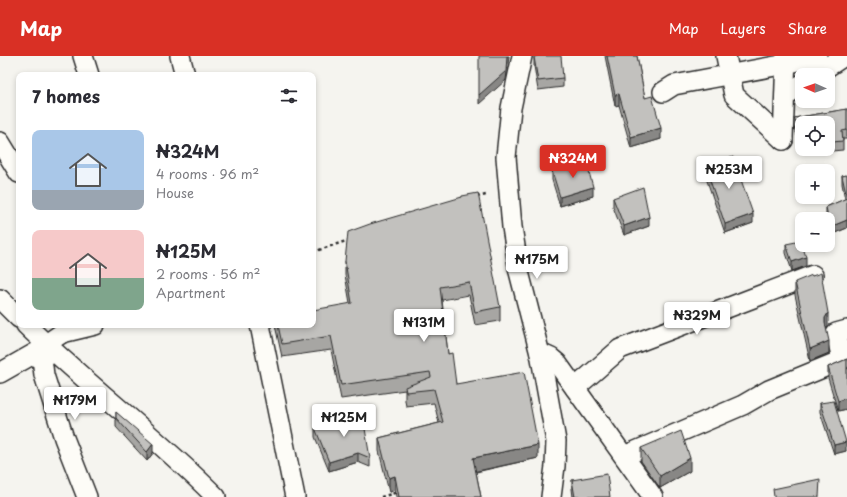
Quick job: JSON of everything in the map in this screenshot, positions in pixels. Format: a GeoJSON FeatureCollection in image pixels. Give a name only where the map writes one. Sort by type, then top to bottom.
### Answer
{"type":"FeatureCollection","features":[{"type":"Feature","properties":{"kind":"street"},"geometry":{"type":"LineString","coordinates":[[83,56],[88,72]]}},
{"type":"Feature","properties":{"kind":"street"},"geometry":{"type":"LineString","coordinates":[[180,56],[184,72]]}},
{"type":"Feature","properties":{"kind":"street"},"geometry":{"type":"LineString","coordinates":[[522,56],[511,108],[506,157],[512,227],[519,272],[540,353],[556,441],[555,466],[551,497]]}},
{"type":"Feature","properties":{"kind":"street"},"geometry":{"type":"LineString","coordinates":[[726,56],[734,95],[783,140],[786,60]]}},
{"type":"Feature","properties":{"kind":"street"},"geometry":{"type":"LineString","coordinates":[[663,92],[674,85],[730,74],[786,60],[817,56]]}},
{"type":"Feature","properties":{"kind":"street"},"geometry":{"type":"LineString","coordinates":[[826,68],[844,56]]}},
{"type":"Feature","properties":{"kind":"street"},"geometry":{"type":"LineString","coordinates":[[785,96],[795,89]]}},
{"type":"Feature","properties":{"kind":"street"},"geometry":{"type":"LineString","coordinates":[[0,142],[16,169]]}},
{"type":"Feature","properties":{"kind":"street"},"geometry":{"type":"LineString","coordinates":[[575,388],[620,349],[813,275]]}},
{"type":"Feature","properties":{"kind":"street"},"geometry":{"type":"LineString","coordinates":[[0,299],[16,315]]}},
{"type":"Feature","properties":{"kind":"street"},"geometry":{"type":"LineString","coordinates":[[29,328],[45,346],[190,470],[216,497]]}},
{"type":"Feature","properties":{"kind":"street"},"geometry":{"type":"LineString","coordinates":[[261,328],[295,497]]}},
{"type":"Feature","properties":{"kind":"street"},"geometry":{"type":"LineString","coordinates":[[0,373],[45,346],[68,329]]}},
{"type":"Feature","properties":{"kind":"street"},"geometry":{"type":"LineString","coordinates":[[624,456],[742,405],[769,390],[842,360],[836,333],[847,330]]}},
{"type":"Feature","properties":{"kind":"street"},"geometry":{"type":"LineString","coordinates":[[45,346],[42,358],[44,375],[64,438],[87,497]]}},
{"type":"Feature","properties":{"kind":"street"},"geometry":{"type":"LineString","coordinates":[[540,353],[551,358],[557,363],[653,497]]}},
{"type":"Feature","properties":{"kind":"path"},"geometry":{"type":"LineString","coordinates":[[471,199],[486,195]]}},
{"type":"Feature","properties":{"kind":"path"},"geometry":{"type":"LineString","coordinates":[[316,251],[350,240]]}},
{"type":"Feature","properties":{"kind":"path"},"geometry":{"type":"LineString","coordinates":[[471,473],[478,472]]}},
{"type":"Feature","properties":{"kind":"path"},"geometry":{"type":"LineString","coordinates":[[381,497],[405,490]]}},
{"type":"Feature","properties":{"kind":"building"},"geometry":{"type":"Polygon","coordinates":[[[479,56],[507,56],[506,71],[479,95],[479,56]]]}},
{"type":"Feature","properties":{"kind":"building"},"geometry":{"type":"Polygon","coordinates":[[[561,56],[563,78],[538,81],[534,57],[561,56]]]}},
{"type":"Feature","properties":{"kind":"building"},"geometry":{"type":"Polygon","coordinates":[[[607,56],[637,56],[645,98],[652,96],[661,128],[631,137],[619,94],[615,95],[607,56]]]}},
{"type":"Feature","properties":{"kind":"building"},"geometry":{"type":"Polygon","coordinates":[[[847,109],[847,130],[842,131],[843,141],[835,142],[835,116],[806,116],[847,109]]]}},
{"type":"Feature","properties":{"kind":"building"},"geometry":{"type":"Polygon","coordinates":[[[733,157],[753,214],[725,224],[705,166],[733,157]]]}},
{"type":"Feature","properties":{"kind":"building"},"geometry":{"type":"Polygon","coordinates":[[[586,161],[593,187],[560,197],[552,171],[586,161]]]}},
{"type":"Feature","properties":{"kind":"building"},"geometry":{"type":"Polygon","coordinates":[[[847,175],[847,198],[842,176],[847,175]]]}},
{"type":"Feature","properties":{"kind":"building"},"geometry":{"type":"Polygon","coordinates":[[[643,187],[649,217],[624,226],[613,198],[643,187]]]}},
{"type":"Feature","properties":{"kind":"building"},"geometry":{"type":"Polygon","coordinates":[[[478,193],[500,307],[475,312],[469,282],[440,287],[448,354],[452,353],[456,384],[524,372],[538,445],[473,458],[481,497],[399,497],[395,476],[389,478],[379,438],[443,422],[434,389],[406,392],[405,387],[431,377],[430,372],[341,385],[331,336],[282,344],[279,328],[316,328],[316,309],[352,303],[345,261],[348,232],[462,196],[478,193]]]}},
{"type":"Feature","properties":{"kind":"building"},"geometry":{"type":"Polygon","coordinates":[[[847,198],[847,220],[835,225],[835,212],[827,212],[826,207],[847,198]]]}},
{"type":"Feature","properties":{"kind":"building"},"geometry":{"type":"Polygon","coordinates":[[[795,242],[795,252],[804,252],[806,257],[792,262],[786,244],[795,242]]]}},
{"type":"Feature","properties":{"kind":"building"},"geometry":{"type":"Polygon","coordinates":[[[821,273],[828,313],[825,318],[825,323],[829,341],[810,349],[795,282],[821,273]]]}},
{"type":"Feature","properties":{"kind":"building"},"geometry":{"type":"Polygon","coordinates":[[[847,359],[847,398],[838,401],[828,367],[847,359]]]}},
{"type":"Feature","properties":{"kind":"building"},"geometry":{"type":"Polygon","coordinates":[[[834,401],[846,442],[834,445],[820,403],[834,401]]]}},
{"type":"Feature","properties":{"kind":"building"},"geometry":{"type":"Polygon","coordinates":[[[362,411],[370,458],[358,453],[329,462],[315,428],[339,418],[353,418],[362,411]]]}},
{"type":"Feature","properties":{"kind":"building"},"geometry":{"type":"Polygon","coordinates":[[[116,412],[153,444],[147,452],[116,418],[116,412]]]}},
{"type":"Feature","properties":{"kind":"building"},"geometry":{"type":"Polygon","coordinates":[[[681,431],[690,458],[660,476],[641,448],[681,431]]]}},
{"type":"Feature","properties":{"kind":"building"},"geometry":{"type":"Polygon","coordinates":[[[607,474],[610,497],[575,497],[572,480],[607,474]]]}},
{"type":"Feature","properties":{"kind":"building"},"geometry":{"type":"Polygon","coordinates":[[[820,479],[819,497],[774,497],[773,489],[820,479]]]}}]}
